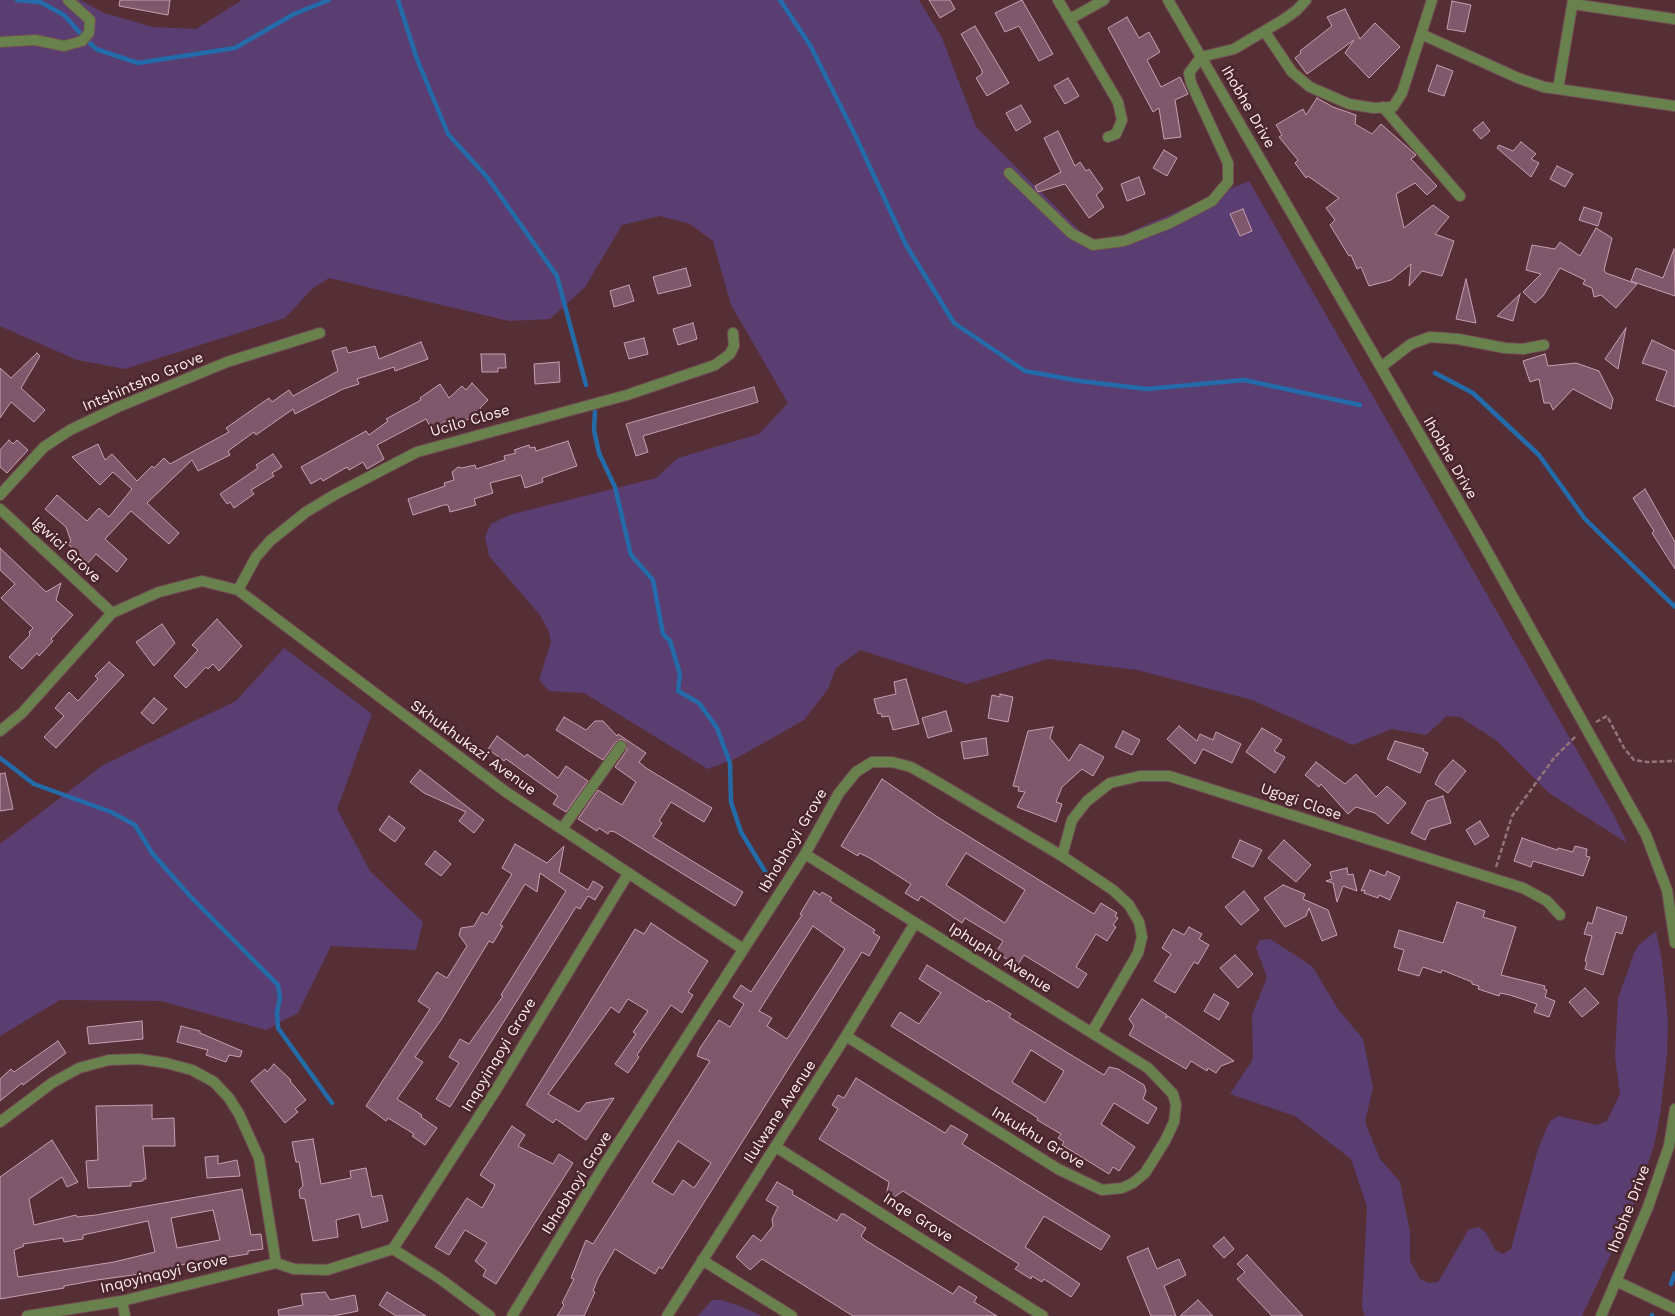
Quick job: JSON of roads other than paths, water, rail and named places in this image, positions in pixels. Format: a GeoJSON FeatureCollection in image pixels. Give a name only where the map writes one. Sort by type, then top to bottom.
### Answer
{"type":"FeatureCollection","features":[{"type":"Feature","properties":{"kind":"street"},"geometry":{"type":"LineString","coordinates":[[0,42],[35,40],[64,46],[82,41],[89,33],[90,20],[68,0]]}},
{"type":"Feature","properties":{"kind":"street"},"geometry":{"type":"LineString","coordinates":[[1058,0],[1120,108],[1122,120],[1116,134],[1108,137]]}},
{"type":"Feature","properties":{"kind":"street"},"geometry":{"type":"LineString","coordinates":[[1070,19],[1104,0]]}},
{"type":"Feature","properties":{"kind":"street","name":"Ihobhe Drive"},"geometry":{"type":"LineString","coordinates":[[1168,0],[1381,367],[1646,836],[1667,890],[1675,943]]}},
{"type":"Feature","properties":{"kind":"street"},"geometry":{"type":"LineString","coordinates":[[1009,172],[1071,233],[1093,245],[1124,241],[1170,223],[1212,201],[1228,182],[1228,162],[1191,83],[1189,73],[1201,57],[1234,49],[1265,32],[1297,10],[1306,0]]}},
{"type":"Feature","properties":{"kind":"street"},"geometry":{"type":"LineString","coordinates":[[1265,32],[1292,72],[1310,87],[1349,104],[1374,108],[1392,107],[1402,93],[1432,0]]}},
{"type":"Feature","properties":{"kind":"street"},"geometry":{"type":"LineString","coordinates":[[1558,89],[1573,2],[1675,19]]}},
{"type":"Feature","properties":{"kind":"street"},"geometry":{"type":"LineString","coordinates":[[1421,34],[1518,78],[1558,89],[1675,106]]}},
{"type":"Feature","properties":{"kind":"street"},"geometry":{"type":"LineString","coordinates":[[1383,107],[1460,196]]}},
{"type":"Feature","properties":{"kind":"street","name":"Intshintsho Grove"},"geometry":{"type":"LineString","coordinates":[[0,495],[44,447],[70,430],[118,407],[227,362],[320,333]]}},
{"type":"Feature","properties":{"kind":"street","name":"Ucilo Close"},"geometry":{"type":"LineString","coordinates":[[238,590],[256,557],[270,541],[306,512],[336,494],[417,452],[627,395],[715,364],[730,354],[734,346],[733,333]]}},
{"type":"Feature","properties":{"kind":"street"},"geometry":{"type":"LineString","coordinates":[[1381,367],[1411,344],[1430,337],[1458,339],[1505,348],[1523,349],[1544,345]]}},
{"type":"Feature","properties":{"kind":"street","name":"Igwici Grove"},"geometry":{"type":"LineString","coordinates":[[0,508],[112,613]]}},
{"type":"Feature","properties":{"kind":"street","name":"Skhukhukazi Avenue"},"geometry":{"type":"LineString","coordinates":[[112,613],[159,592],[186,587],[202,581],[238,590],[506,792],[743,949]]}},
{"type":"Feature","properties":{"kind":"street"},"geometry":{"type":"LineString","coordinates":[[0,731],[22,713],[112,613]]}},
{"type":"Feature","properties":{"kind":"street"},"geometry":{"type":"LineString","coordinates":[[562,829],[621,746]]}},
{"type":"Feature","properties":{"kind":"street","name":"Ibhobhoyi Grove"},"geometry":{"type":"LineString","coordinates":[[512,1316],[603,1167],[805,854],[839,793],[851,776],[872,762],[892,762],[911,767],[1062,856],[1113,890],[1130,905],[1139,922],[1142,937],[1138,953],[1092,1032]]}},
{"type":"Feature","properties":{"kind":"street","name":"Ugogi Close"},"geometry":{"type":"LineString","coordinates":[[1062,856],[1072,820],[1087,801],[1110,784],[1140,776],[1169,776],[1523,888],[1547,902],[1560,915]]}},
{"type":"Feature","properties":{"kind":"street","name":"Iphuphu Avenue"},"geometry":{"type":"LineString","coordinates":[[805,854],[1148,1068],[1172,1094]]}},
{"type":"Feature","properties":{"kind":"street","name":"Inqoyinqoyi Grove"},"geometry":{"type":"LineString","coordinates":[[393,1250],[496,1090],[628,874]]}},
{"type":"Feature","properties":{"kind":"street","name":"Ilulwane Avenue"},"geometry":{"type":"LineString","coordinates":[[667,1316],[776,1147],[915,923]]}},
{"type":"Feature","properties":{"kind":"street","name":"Inkukhu Grove"},"geometry":{"type":"LineString","coordinates":[[846,1036],[1058,1168],[1102,1190],[1122,1188],[1132,1183],[1145,1172],[1165,1141],[1174,1122],[1176,1105],[1172,1094]]}},
{"type":"Feature","properties":{"kind":"street"},"geometry":{"type":"LineString","coordinates":[[0,1122],[52,1083],[78,1068],[109,1060],[140,1059],[192,1070],[214,1082],[229,1098],[243,1121],[259,1158],[276,1263],[294,1270],[327,1270],[393,1250],[440,1278],[490,1316]]}},
{"type":"Feature","properties":{"kind":"street","name":"Ihobhe Drive"},"geometry":{"type":"LineString","coordinates":[[1601,1316],[1618,1282],[1648,1207],[1666,1155],[1675,1109]]}},
{"type":"Feature","properties":{"kind":"street","name":"Inqe Grove"},"geometry":{"type":"LineString","coordinates":[[776,1147],[1043,1316]]}},
{"type":"Feature","properties":{"kind":"street"},"geometry":{"type":"LineString","coordinates":[[702,1260],[792,1316]]}},
{"type":"Feature","properties":{"kind":"street","name":"Inqoyinqoyi Grove"},"geometry":{"type":"LineString","coordinates":[[27,1316],[122,1301],[276,1263]]}},
{"type":"Feature","properties":{"kind":"street"},"geometry":{"type":"LineString","coordinates":[[1618,1282],[1675,1309]]}},
{"type":"Feature","properties":{"kind":"street"},"geometry":{"type":"LineString","coordinates":[[122,1301],[125,1316]]}},
{"type":"Feature","properties":{"kind":"waterway"},"geometry":{"type":"LineString","coordinates":[[17,0],[40,2],[64,15],[80,33]]}},
{"type":"Feature","properties":{"kind":"waterway"},"geometry":{"type":"LineString","coordinates":[[90,43],[96,49],[138,63],[235,48],[294,14],[329,0]]}},
{"type":"Feature","properties":{"kind":"waterway"},"geometry":{"type":"LineString","coordinates":[[398,0],[417,59],[448,134],[487,177],[557,276],[586,385]]}},
{"type":"Feature","properties":{"kind":"waterway"},"geometry":{"type":"LineString","coordinates":[[780,0],[810,45],[856,137],[906,245],[954,323],[1025,371],[1080,381],[1147,389],[1244,380],[1360,405]]}},
{"type":"Feature","properties":{"kind":"waterway"},"geometry":{"type":"LineString","coordinates":[[1435,373],[1473,393],[1539,455],[1585,519],[1675,607]]}},
{"type":"Feature","properties":{"kind":"waterway"},"geometry":{"type":"LineString","coordinates":[[595,412],[594,430],[599,453],[615,487],[631,555],[653,580],[663,634],[670,641],[680,674],[678,691],[699,703],[717,728],[730,763],[731,802],[741,832],[766,873]]}},
{"type":"Feature","properties":{"kind":"waterway"},"geometry":{"type":"LineString","coordinates":[[0,758],[34,784],[111,812],[135,825],[152,853],[190,896],[278,985],[280,998],[277,1012],[278,1028],[332,1103]]}},
{"type":"Feature","properties":{"kind":"waterway"},"geometry":{"type":"LineString","coordinates":[[1671,1284],[1675,1273]]}}]}
